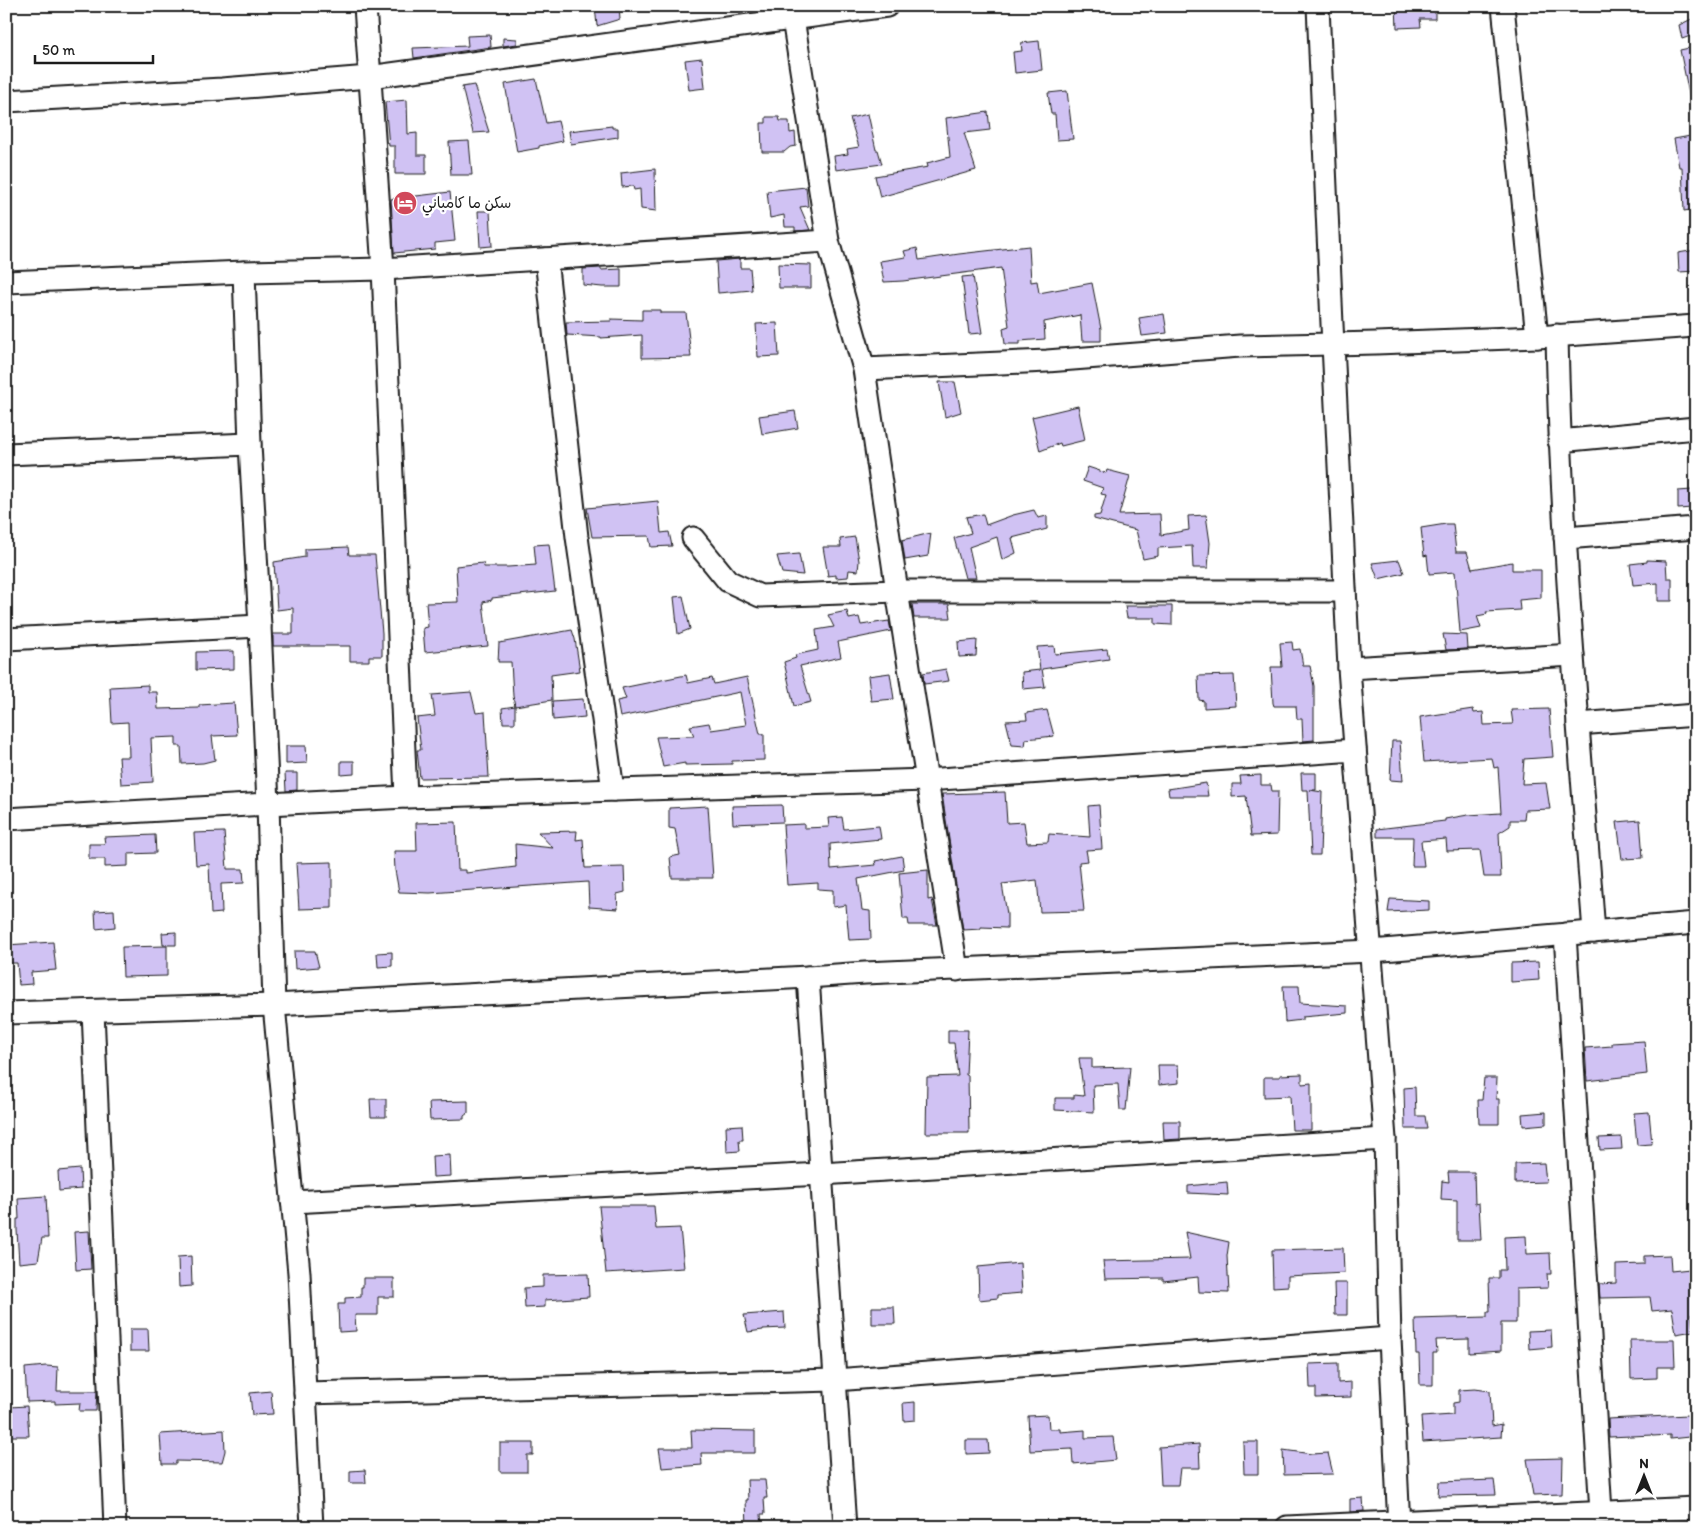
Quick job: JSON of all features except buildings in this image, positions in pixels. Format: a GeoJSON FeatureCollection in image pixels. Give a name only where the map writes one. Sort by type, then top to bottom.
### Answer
{"type":"FeatureCollection","features":[{"type":"Feature","properties":{"kind":"street"},"geometry":{"type":"LineString","coordinates":[[365,6],[383,269],[406,797]]}},
{"type":"Feature","properties":{"kind":"street"},"geometry":{"type":"LineString","coordinates":[[6,101],[222,89],[369,77],[792,13],[887,6]]}},
{"type":"Feature","properties":{"kind":"street"},"geometry":{"type":"LineString","coordinates":[[1318,6],[1349,668],[1386,1139],[1390,1338],[1399,1524]]}},
{"type":"Feature","properties":{"kind":"street"},"geometry":{"type":"LineString","coordinates":[[1502,6],[1547,336],[1559,441],[1594,932]]}},
{"type":"Feature","properties":{"kind":"street"},"geometry":{"type":"LineString","coordinates":[[792,13],[828,241],[864,369],[926,780],[958,970]]}},
{"type":"Feature","properties":{"kind":"street"},"geometry":{"type":"LineString","coordinates":[[6,282],[244,272],[383,269],[828,241]]}},
{"type":"Feature","properties":{"kind":"street"},"geometry":{"type":"LineString","coordinates":[[546,259],[577,537],[613,790]]}},
{"type":"Feature","properties":{"kind":"street"},"geometry":{"type":"LineString","coordinates":[[244,272],[250,444],[268,804],[274,1005],[299,1273],[312,1527]]}},
{"type":"Feature","properties":{"kind":"street"},"geometry":{"type":"LineString","coordinates":[[864,369],[1048,361],[1240,346],[1547,336],[1696,326]]}},
{"type":"Feature","properties":{"kind":"street"},"geometry":{"type":"LineString","coordinates":[[1559,441],[1696,428]]}},
{"type":"Feature","properties":{"kind":"street"},"geometry":{"type":"LineString","coordinates":[[6,454],[250,444]]}},
{"type":"Feature","properties":{"kind":"street"},"geometry":{"type":"LineString","coordinates":[[1565,538],[1696,528]]}},
{"type":"Feature","properties":{"kind":"street"},"geometry":{"type":"LineString","coordinates":[[693,538],[728,581],[760,596],[897,591],[1346,591]]}},
{"type":"Feature","properties":{"kind":"street"},"geometry":{"type":"LineString","coordinates":[[6,639],[260,626]]}},
{"type":"Feature","properties":{"kind":"street"},"geometry":{"type":"LineString","coordinates":[[1349,668],[1573,655]]}},
{"type":"Feature","properties":{"kind":"street"},"geometry":{"type":"LineString","coordinates":[[1578,724],[1696,716]]}},
{"type":"Feature","properties":{"kind":"street"},"geometry":{"type":"LineString","coordinates":[[6,819],[406,797],[926,780],[1355,750]]}},
{"type":"Feature","properties":{"kind":"street"},"geometry":{"type":"LineString","coordinates":[[6,1013],[274,1005],[865,973],[1372,951],[1696,923]]}},
{"type":"Feature","properties":{"kind":"street"},"geometry":{"type":"LineString","coordinates":[[1565,934],[1601,1512]]}},
{"type":"Feature","properties":{"kind":"street"},"geometry":{"type":"LineString","coordinates":[[808,977],[845,1527]]}},
{"type":"Feature","properties":{"kind":"street"},"geometry":{"type":"LineString","coordinates":[[94,1011],[115,1527]]}},
{"type":"Feature","properties":{"kind":"street"},"geometry":{"type":"LineString","coordinates":[[292,1202],[821,1174],[1386,1139]]}},
{"type":"Feature","properties":{"kind":"street"},"geometry":{"type":"LineString","coordinates":[[305,1392],[835,1380],[1390,1338]]}},
{"type":"Feature","properties":{"kind":"street"},"geometry":{"type":"LineString","coordinates":[[1287,1527],[1399,1524],[1696,1508]]}},
{"type":"Feature","properties":{"kind":"place","name":"سكن ما كامباني"},"geometry":{"type":"Point","coordinates":[405,203]}}]}
